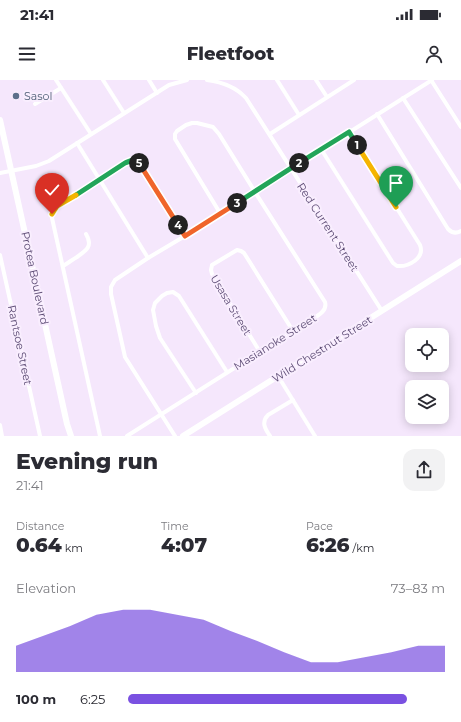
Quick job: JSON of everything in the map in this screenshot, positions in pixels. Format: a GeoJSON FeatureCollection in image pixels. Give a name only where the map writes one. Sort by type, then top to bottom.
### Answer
{"type":"FeatureCollection","features":[{"type":"Feature","properties":{"kind":"street"},"geometry":{"type":"LineString","coordinates":[[56,80],[91,134]]}},
{"type":"Feature","properties":{"kind":"street"},"geometry":{"type":"LineString","coordinates":[[103,80],[124,113]]}},
{"type":"Feature","properties":{"kind":"street"},"geometry":{"type":"LineString","coordinates":[[149,80],[156,93]]}},
{"type":"Feature","properties":{"kind":"street"},"geometry":{"type":"LineString","coordinates":[[0,173],[42,164],[169,85],[187,80]]}},
{"type":"Feature","properties":{"kind":"street","name":"Red Current Street"},"geometry":{"type":"LineString","coordinates":[[207,80],[234,88],[241,92],[246,98],[382,311]]}},
{"type":"Feature","properties":{"kind":"street"},"geometry":{"type":"LineString","coordinates":[[277,80],[299,115]]}},
{"type":"Feature","properties":{"kind":"street"},"geometry":{"type":"LineString","coordinates":[[316,80],[327,97]]}},
{"type":"Feature","properties":{"kind":"street"},"geometry":{"type":"LineString","coordinates":[[270,134],[354,80]]}},
{"type":"Feature","properties":{"kind":"street"},"geometry":{"type":"LineString","coordinates":[[175,436],[125,357],[110,290],[111,284],[148,258],[432,80],[461,127]]}},
{"type":"Feature","properties":{"kind":"street"},"geometry":{"type":"LineString","coordinates":[[35,104],[61,88]]}},
{"type":"Feature","properties":{"kind":"street"},"geometry":{"type":"LineString","coordinates":[[403,98],[461,188]]}},
{"type":"Feature","properties":{"kind":"street"},"geometry":{"type":"LineString","coordinates":[[377,114],[448,229],[455,233],[461,231]]}},
{"type":"Feature","properties":{"kind":"street","name":"Protea Boulevard"},"geometry":{"type":"LineString","coordinates":[[0,120],[67,424],[71,436]]}},
{"type":"Feature","properties":{"kind":"street"},"geometry":{"type":"LineString","coordinates":[[220,213],[176,142],[174,136],[175,134],[186,125],[197,123],[216,129],[254,192]]}},
{"type":"Feature","properties":{"kind":"street"},"geometry":{"type":"LineString","coordinates":[[321,149],[393,263],[397,266],[402,266],[417,259],[421,253],[420,245],[349,132]]}},
{"type":"Feature","properties":{"kind":"street"},"geometry":{"type":"LineString","coordinates":[[77,143],[148,258]]}},
{"type":"Feature","properties":{"kind":"street"},"geometry":{"type":"LineString","coordinates":[[100,436],[52,218],[53,211],[57,206],[132,160],[137,161],[142,167],[185,236]]}},
{"type":"Feature","properties":{"kind":"street","name":"Masianoke Street"},"geometry":{"type":"LineString","coordinates":[[127,436],[294,331],[325,309],[326,304],[254,192]]}},
{"type":"Feature","properties":{"kind":"street"},"geometry":{"type":"LineString","coordinates":[[63,266],[84,253],[88,248],[89,242],[86,234]]}},
{"type":"Feature","properties":{"kind":"street","name":"Usasa Street"},"geometry":{"type":"LineString","coordinates":[[260,352],[212,274],[212,265],[237,250],[244,253],[294,331]]}},
{"type":"Feature","properties":{"kind":"street","name":"Rantsoe Street"},"geometry":{"type":"LineString","coordinates":[[0,255],[40,436]]}},
{"type":"Feature","properties":{"kind":"street","name":"Wild Chestnut Street"},"geometry":{"type":"LineString","coordinates":[[183,436],[461,261]]}},
{"type":"Feature","properties":{"kind":"street"},"geometry":{"type":"LineString","coordinates":[[196,393],[159,335],[153,310],[155,303],[162,296],[173,292],[179,296],[227,372]]}},
{"type":"Feature","properties":{"kind":"street"},"geometry":{"type":"LineString","coordinates":[[278,376],[315,436]]}},
{"type":"Feature","properties":{"kind":"street"},"geometry":{"type":"LineString","coordinates":[[270,436],[264,425],[265,418],[293,400]]}},
{"type":"Feature","properties":{"kind":"street"},"geometry":{"type":"LineString","coordinates":[[0,425],[2,436]]}},
{"type":"Feature","properties":{"kind":"place","name":"Sasol"},"geometry":{"type":"Point","coordinates":[16,96]}},
{"type":"Feature","properties":{"kind":"route"},"geometry":{"type":"LineString","coordinates":[[52,214],[57,206],[125,163],[135,160],[142,167],[185,236],[349,132],[396,207]]}}]}
